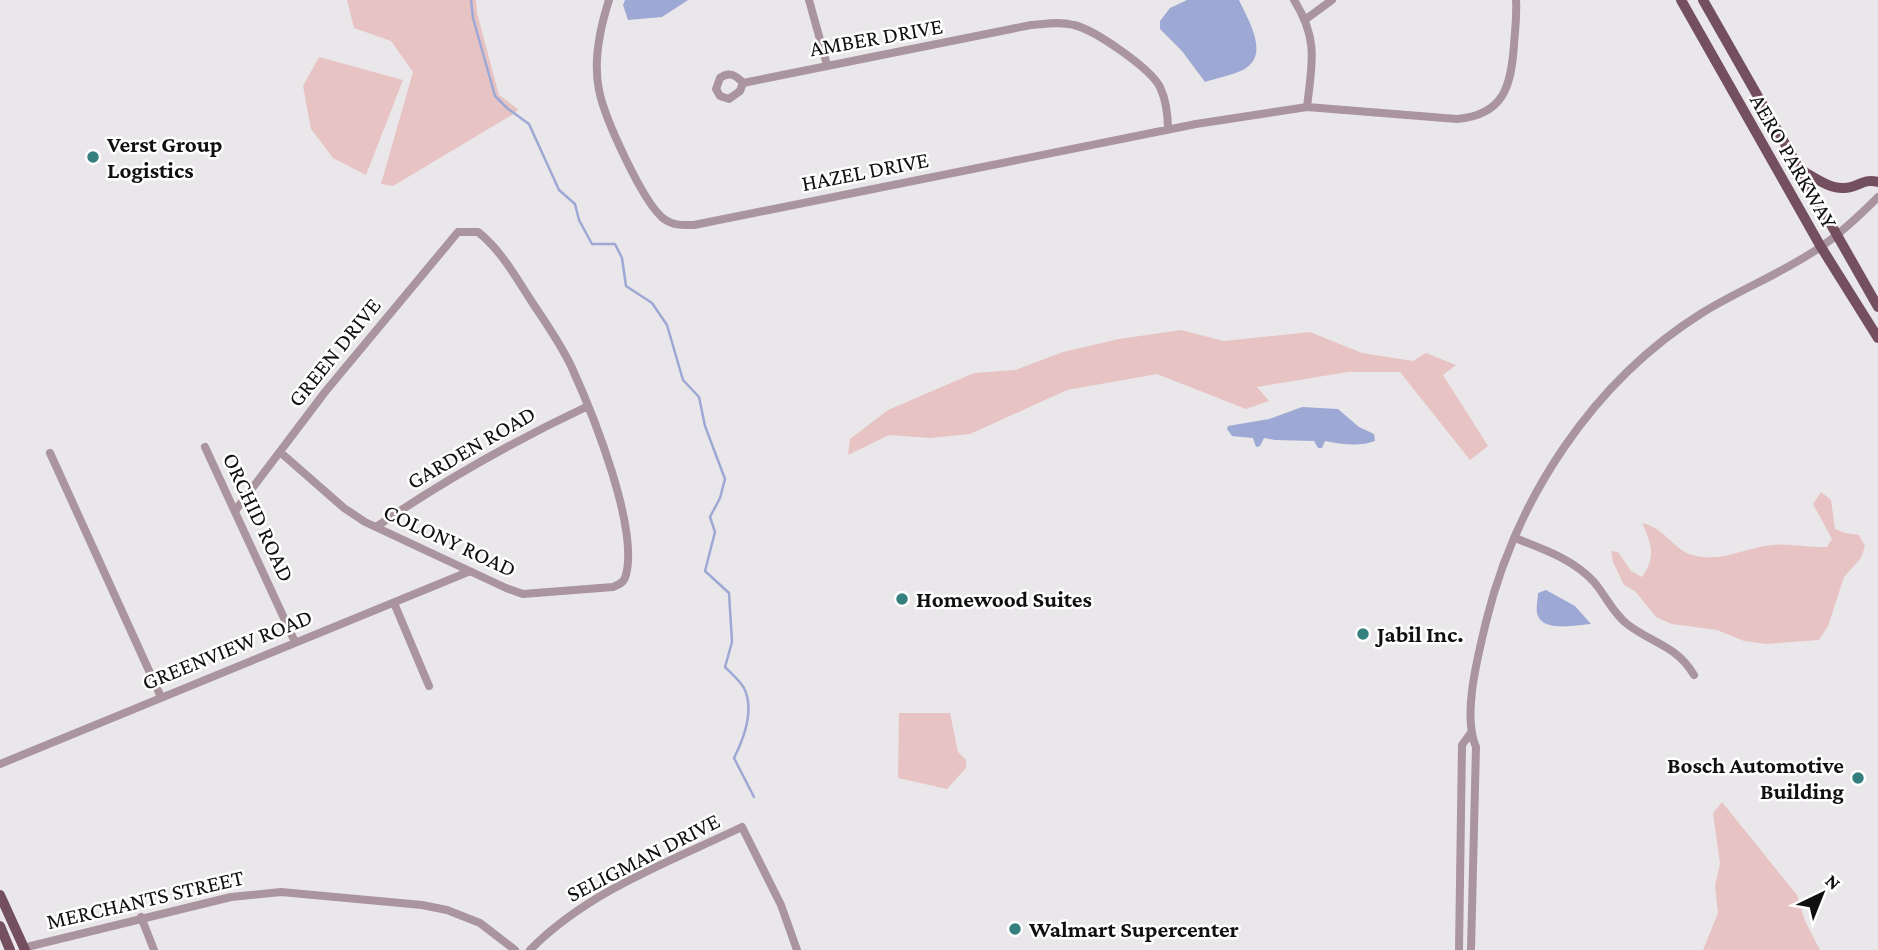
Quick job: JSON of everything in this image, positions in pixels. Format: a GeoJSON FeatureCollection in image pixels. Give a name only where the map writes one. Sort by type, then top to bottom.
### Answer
{"type":"FeatureCollection","features":[{"type":"Feature","properties":{"kind":"main road","name":"AERO PARKWAY"},"geometry":{"type":"LineString","coordinates":[[1681,0],[1821,247],[1878,338]]}},
{"type":"Feature","properties":{"kind":"main road","name":"AERO PARKWAY"},"geometry":{"type":"LineString","coordinates":[[1703,0],[1878,307]]}},
{"type":"Feature","properties":{"kind":"main road"},"geometry":{"type":"LineString","coordinates":[[1798,168],[1825,184],[1844,188],[1868,180],[1878,182]]}},
{"type":"Feature","properties":{"kind":"main road"},"geometry":{"type":"LineString","coordinates":[[0,895],[24,949]]}},
{"type":"Feature","properties":{"kind":"main road"},"geometry":{"type":"LineString","coordinates":[[0,926],[10,950]]}},
{"type":"Feature","properties":{"kind":"street","name":"HAZEL DRIVE"},"geometry":{"type":"LineString","coordinates":[[609,0],[597,53],[599,89],[620,147],[656,212],[676,225],[694,225],[1168,130],[1307,107],[1457,119],[1474,118],[1496,104],[1505,92],[1511,76],[1516,0]]}},
{"type":"Feature","properties":{"kind":"street"},"geometry":{"type":"LineString","coordinates":[[809,0],[827,65]]}},
{"type":"Feature","properties":{"kind":"street"},"geometry":{"type":"LineString","coordinates":[[1294,0],[1306,19],[1313,50],[1307,107]]}},
{"type":"Feature","properties":{"kind":"street"},"geometry":{"type":"LineString","coordinates":[[1306,19],[1332,0]]}},
{"type":"Feature","properties":{"kind":"street","name":"AMBER DRIVE"},"geometry":{"type":"LineString","coordinates":[[743,83],[1031,25],[1071,24],[1088,29],[1101,37],[1152,76],[1160,87],[1166,106],[1168,130]]}},
{"type":"Feature","properties":{"kind":"street"},"geometry":{"type":"LineString","coordinates":[[1471,950],[1476,747],[1470,734],[1473,695],[1482,639],[1496,587],[1539,485],[1585,419],[1629,372],[1683,325],[1821,247],[1878,197]]}},
{"type":"Feature","properties":{"kind":"street","name":"GREEN DRIVE"},"geometry":{"type":"LineString","coordinates":[[235,511],[333,382],[458,232],[478,232],[510,268],[556,338],[572,367],[588,406]]}},
{"type":"Feature","properties":{"kind":"street","name":"GARDEN ROAD"},"geometry":{"type":"LineString","coordinates":[[376,527],[511,444],[588,406]]}},
{"type":"Feature","properties":{"kind":"street","name":"COLONY ROAD"},"geometry":{"type":"LineString","coordinates":[[280,452],[344,508],[376,527],[468,572],[523,594],[613,587],[625,578],[625,528],[608,456],[588,406]]}},
{"type":"Feature","properties":{"kind":"street","name":"ORCHID ROAD"},"geometry":{"type":"LineString","coordinates":[[205,447],[295,642]]}},
{"type":"Feature","properties":{"kind":"street"},"geometry":{"type":"LineString","coordinates":[[50,453],[161,697]]}},
{"type":"Feature","properties":{"kind":"street"},"geometry":{"type":"LineString","coordinates":[[1515,538],[1575,566],[1593,582],[1618,616],[1637,631],[1685,659],[1694,675]]}},
{"type":"Feature","properties":{"kind":"street","name":"GREENVIEW ROAD"},"geometry":{"type":"LineString","coordinates":[[0,764],[468,572]]}},
{"type":"Feature","properties":{"kind":"street"},"geometry":{"type":"LineString","coordinates":[[394,603],[429,686]]}},
{"type":"Feature","properties":{"kind":"street"},"geometry":{"type":"LineString","coordinates":[[1459,950],[1462,745],[1470,734]]}},
{"type":"Feature","properties":{"kind":"street","name":"SELIGMAN DRIVE"},"geometry":{"type":"LineString","coordinates":[[530,950],[572,914],[602,895],[742,827],[781,905],[797,950]]}},
{"type":"Feature","properties":{"kind":"street","name":"MERCHANTS STREET"},"geometry":{"type":"LineString","coordinates":[[24,949],[141,917],[258,893],[324,896],[422,905],[447,910],[480,923],[515,950]]}},
{"type":"Feature","properties":{"kind":"street"},"geometry":{"type":"LineString","coordinates":[[141,917],[154,950]]}},
{"type":"Feature","properties":{"kind":"shaded area"},"geometry":{"type":"Polygon","coordinates":[[[347,0],[476,0],[499,95],[518,109],[393,186],[381,184],[413,72],[391,41],[354,28],[347,0]]]}},
{"type":"Feature","properties":{"kind":"shaded area"},"geometry":{"type":"Polygon","coordinates":[[[319,57],[403,80],[366,175],[333,158],[311,129],[303,86],[319,57]]]}},
{"type":"Feature","properties":{"kind":"shaded area"},"geometry":{"type":"Polygon","coordinates":[[[1181,330],[1224,341],[1310,332],[1362,353],[1413,361],[1426,353],[1456,365],[1443,375],[1488,446],[1470,460],[1400,372],[1348,372],[1257,387],[1269,401],[1246,409],[1157,374],[1067,390],[970,434],[930,438],[889,435],[848,455],[850,439],[888,410],[974,373],[1015,370],[1063,352],[1119,339],[1181,330]]]}},
{"type":"Feature","properties":{"kind":"shaded area"},"geometry":{"type":"Polygon","coordinates":[[[1821,492],[1831,500],[1835,529],[1859,535],[1865,546],[1861,558],[1844,577],[1828,626],[1819,640],[1766,644],[1744,641],[1717,630],[1672,624],[1656,617],[1635,591],[1624,585],[1613,562],[1611,551],[1618,552],[1631,571],[1642,577],[1649,564],[1651,551],[1642,523],[1657,529],[1680,549],[1703,557],[1723,556],[1772,545],[1827,547],[1832,539],[1813,504],[1821,492]]]}},
{"type":"Feature","properties":{"kind":"shaded area"},"geometry":{"type":"Polygon","coordinates":[[[899,713],[950,713],[958,752],[966,760],[966,768],[947,789],[898,778],[899,713]]]}},
{"type":"Feature","properties":{"kind":"shaded area"},"geometry":{"type":"Polygon","coordinates":[[[1722,802],[1797,895],[1805,921],[1820,950],[1703,950],[1718,913],[1715,886],[1720,864],[1713,813],[1722,802]]]}},
{"type":"Feature","properties":{"kind":"water"},"geometry":{"type":"Polygon","coordinates":[[[625,0],[688,0],[662,17],[628,20],[623,5],[625,0]]]}},
{"type":"Feature","properties":{"kind":"water"},"geometry":{"type":"Polygon","coordinates":[[[1187,0],[1239,0],[1255,37],[1255,56],[1251,64],[1239,72],[1205,82],[1182,51],[1160,29],[1160,21],[1170,8],[1187,0]]]}},
{"type":"Feature","properties":{"kind":"water"},"geometry":{"type":"Polygon","coordinates":[[[1302,407],[1338,409],[1359,427],[1374,434],[1375,441],[1343,444],[1325,441],[1322,448],[1318,448],[1314,441],[1264,438],[1260,446],[1256,447],[1253,438],[1232,436],[1227,429],[1228,426],[1269,419],[1302,407]]]}},
{"type":"Feature","properties":{"kind":"water"},"geometry":{"type":"Polygon","coordinates":[[[1546,590],[1575,606],[1591,624],[1554,626],[1541,621],[1537,611],[1538,593],[1546,590]]]}},
{"type":"Feature","properties":{"kind":"waterway"},"geometry":{"type":"LineString","coordinates":[[471,0],[473,18],[495,96],[529,124],[559,190],[575,204],[579,220],[592,244],[615,244],[622,258],[626,286],[652,303],[667,325],[683,380],[699,397],[705,426],[725,479],[720,498],[710,517],[715,532],[705,571],[729,593],[732,642],[725,667],[744,688],[748,705],[744,733],[734,758],[754,797]]}},
{"type":"Feature","properties":{"kind":"place","name":"Verst Group Logistics"},"geometry":{"type":"Point","coordinates":[93,157]}},
{"type":"Feature","properties":{"kind":"place","name":"Homewood Suites"},"geometry":{"type":"Point","coordinates":[902,599]}},
{"type":"Feature","properties":{"kind":"place","name":"Jabil Inc."},"geometry":{"type":"Point","coordinates":[1363,634]}},
{"type":"Feature","properties":{"kind":"place","name":"Bosch Automotive Building"},"geometry":{"type":"Point","coordinates":[1858,778]}},
{"type":"Feature","properties":{"kind":"place","name":"Walmart Supercenter"},"geometry":{"type":"Point","coordinates":[1015,929]}}]}
